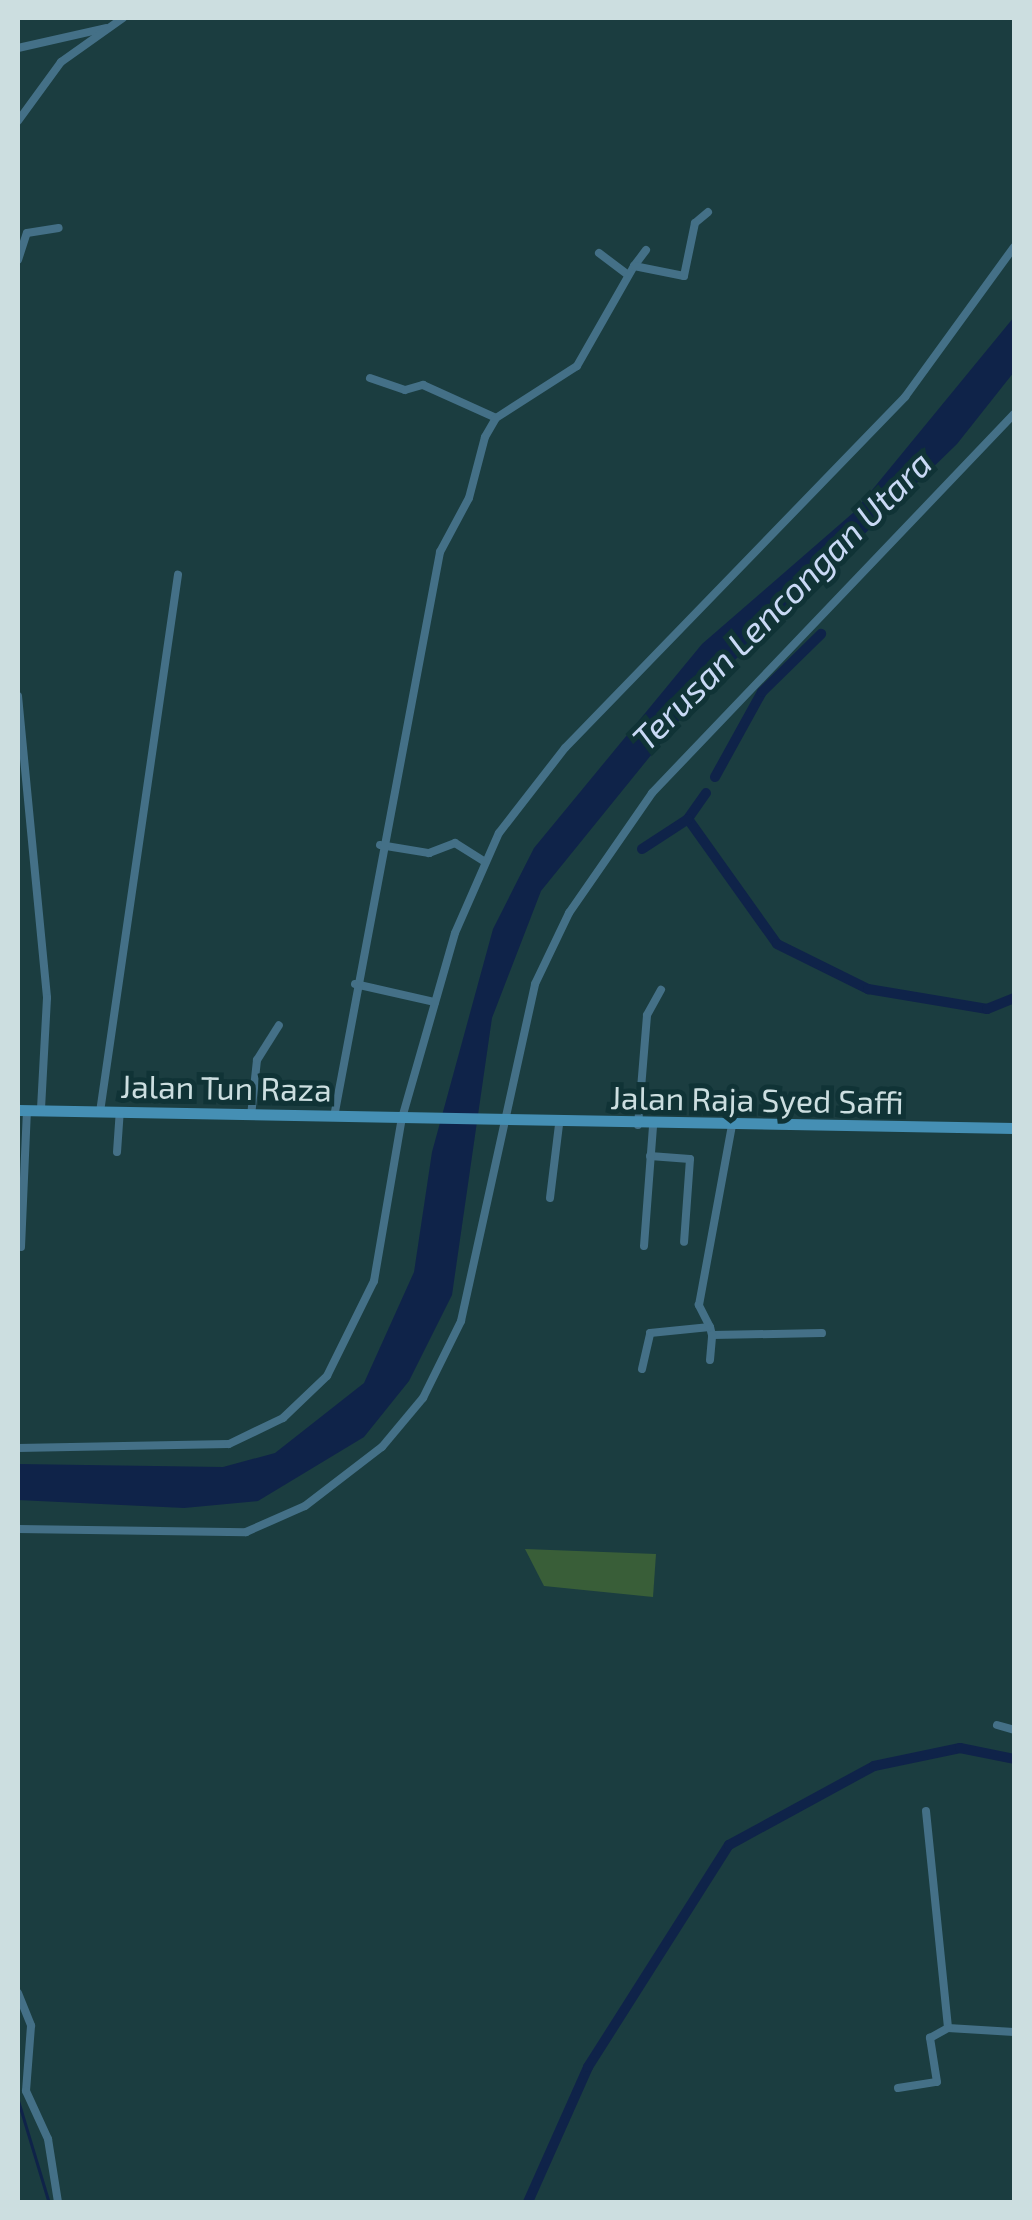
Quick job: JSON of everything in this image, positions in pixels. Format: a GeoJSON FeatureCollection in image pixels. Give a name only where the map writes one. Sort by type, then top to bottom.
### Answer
{"type":"FeatureCollection","features":[{"type":"Feature","properties":{"kind":"main road","name":"Jalan Tun Raza"},"geometry":{"type":"LineString","coordinates":[[22,1111],[496,1122]]}},
{"type":"Feature","properties":{"kind":"main road","name":"Jalan Raja Syed Saffi"},"geometry":{"type":"LineString","coordinates":[[496,1122],[1014,1128]]}},
{"type":"Feature","properties":{"kind":"street"},"geometry":{"type":"LineString","coordinates":[[18,121],[40,82],[122,18]]}},
{"type":"Feature","properties":{"kind":"street"},"geometry":{"type":"LineString","coordinates":[[18,48],[110,27]]}},
{"type":"Feature","properties":{"kind":"street"},"geometry":{"type":"LineString","coordinates":[[634,266],[684,276],[695,223],[708,212]]}},
{"type":"Feature","properties":{"kind":"street"},"geometry":{"type":"LineString","coordinates":[[18,260],[28,233],[59,228]]}},
{"type":"Feature","properties":{"kind":"street"},"geometry":{"type":"LineString","coordinates":[[18,1448],[229,1444],[299,1406],[335,1364],[369,1296],[402,1118],[435,1002],[484,861],[564,748],[905,397],[1014,247]]}},
{"type":"Feature","properties":{"kind":"street"},"geometry":{"type":"LineString","coordinates":[[334,1117],[380,845],[440,552],[496,418],[573,371],[626,273],[646,250]]}},
{"type":"Feature","properties":{"kind":"street"},"geometry":{"type":"LineString","coordinates":[[599,254],[626,273]]}},
{"type":"Feature","properties":{"kind":"street"},"geometry":{"type":"LineString","coordinates":[[370,378],[405,390],[423,384],[496,418]]}},
{"type":"Feature","properties":{"kind":"street"},"geometry":{"type":"LineString","coordinates":[[18,1529],[246,1532],[350,1476],[423,1398],[461,1321],[496,1122],[550,948],[603,858],[664,781],[1014,414]]}},
{"type":"Feature","properties":{"kind":"street"},"geometry":{"type":"LineString","coordinates":[[100,1112],[178,575]]}},
{"type":"Feature","properties":{"kind":"street"},"geometry":{"type":"LineString","coordinates":[[18,696],[47,998],[41,1110]]}},
{"type":"Feature","properties":{"kind":"street"},"geometry":{"type":"LineString","coordinates":[[380,845],[429,854],[455,843],[484,861]]}},
{"type":"Feature","properties":{"kind":"street"},"geometry":{"type":"LineString","coordinates":[[355,984],[435,1002]]}},
{"type":"Feature","properties":{"kind":"street"},"geometry":{"type":"LineString","coordinates":[[638,1124],[644,1033],[661,990]]}},
{"type":"Feature","properties":{"kind":"street"},"geometry":{"type":"LineString","coordinates":[[252,1116],[257,1060],[279,1025]]}},
{"type":"Feature","properties":{"kind":"street"},"geometry":{"type":"LineString","coordinates":[[21,1246],[22,1111]]}},
{"type":"Feature","properties":{"kind":"street"},"geometry":{"type":"LineString","coordinates":[[117,1152],[120,1113]]}},
{"type":"Feature","properties":{"kind":"street"},"geometry":{"type":"LineString","coordinates":[[550,1198],[560,1124]]}},
{"type":"Feature","properties":{"kind":"street"},"geometry":{"type":"LineString","coordinates":[[644,1246],[653,1124]]}},
{"type":"Feature","properties":{"kind":"street"},"geometry":{"type":"LineString","coordinates":[[710,1360],[711,1331],[698,1306],[732,1125]]}},
{"type":"Feature","properties":{"kind":"street"},"geometry":{"type":"LineString","coordinates":[[650,1156],[690,1159],[684,1242]]}},
{"type":"Feature","properties":{"kind":"street"},"geometry":{"type":"LineString","coordinates":[[642,1369],[650,1333],[822,1333]]}},
{"type":"Feature","properties":{"kind":"street"},"geometry":{"type":"LineString","coordinates":[[996,1725],[1014,1730]]}},
{"type":"Feature","properties":{"kind":"street"},"geometry":{"type":"LineString","coordinates":[[926,1812],[948,2028]]}},
{"type":"Feature","properties":{"kind":"street"},"geometry":{"type":"LineString","coordinates":[[18,1993],[31,2026],[26,2091],[48,2139],[58,2202]]}},
{"type":"Feature","properties":{"kind":"street"},"geometry":{"type":"LineString","coordinates":[[898,2088],[938,2082],[930,2038],[948,2028],[1014,2032]]}},
{"type":"Feature","properties":{"kind":"green space"},"geometry":{"type":"Polygon","coordinates":[[[525,1549],[656,1554],[653,1597],[544,1586],[525,1549]]]}},
{"type":"Feature","properties":{"kind":"water","name":"Terusan Lencongan Utara"},"geometry":{"type":"Polygon","coordinates":[[[1014,317],[1014,372],[957,444],[703,691],[541,891],[492,1018],[452,1295],[409,1381],[364,1437],[258,1501],[184,1508],[18,1500],[18,1464],[223,1467],[275,1453],[364,1383],[414,1272],[432,1152],[493,929],[534,848],[702,644],[854,512],[1014,317]]]}},
{"type":"Feature","properties":{"kind":"waterway"},"geometry":{"type":"LineString","coordinates":[[715,777],[762,692],[821,634]]}},
{"type":"Feature","properties":{"kind":"waterway"},"geometry":{"type":"LineString","coordinates":[[706,793],[688,819],[777,944],[868,989],[987,1009],[1014,998]]}},
{"type":"Feature","properties":{"kind":"waterway"},"geometry":{"type":"LineString","coordinates":[[642,849],[688,819]]}},
{"type":"Feature","properties":{"kind":"waterway"},"geometry":{"type":"LineString","coordinates":[[528,2202],[588,2067],[729,1845],[874,1766],[960,1748],[1014,1759]]}},
{"type":"Feature","properties":{"kind":"waterway"},"geometry":{"type":"LineString","coordinates":[[18,2099],[49,2202]]}}]}
